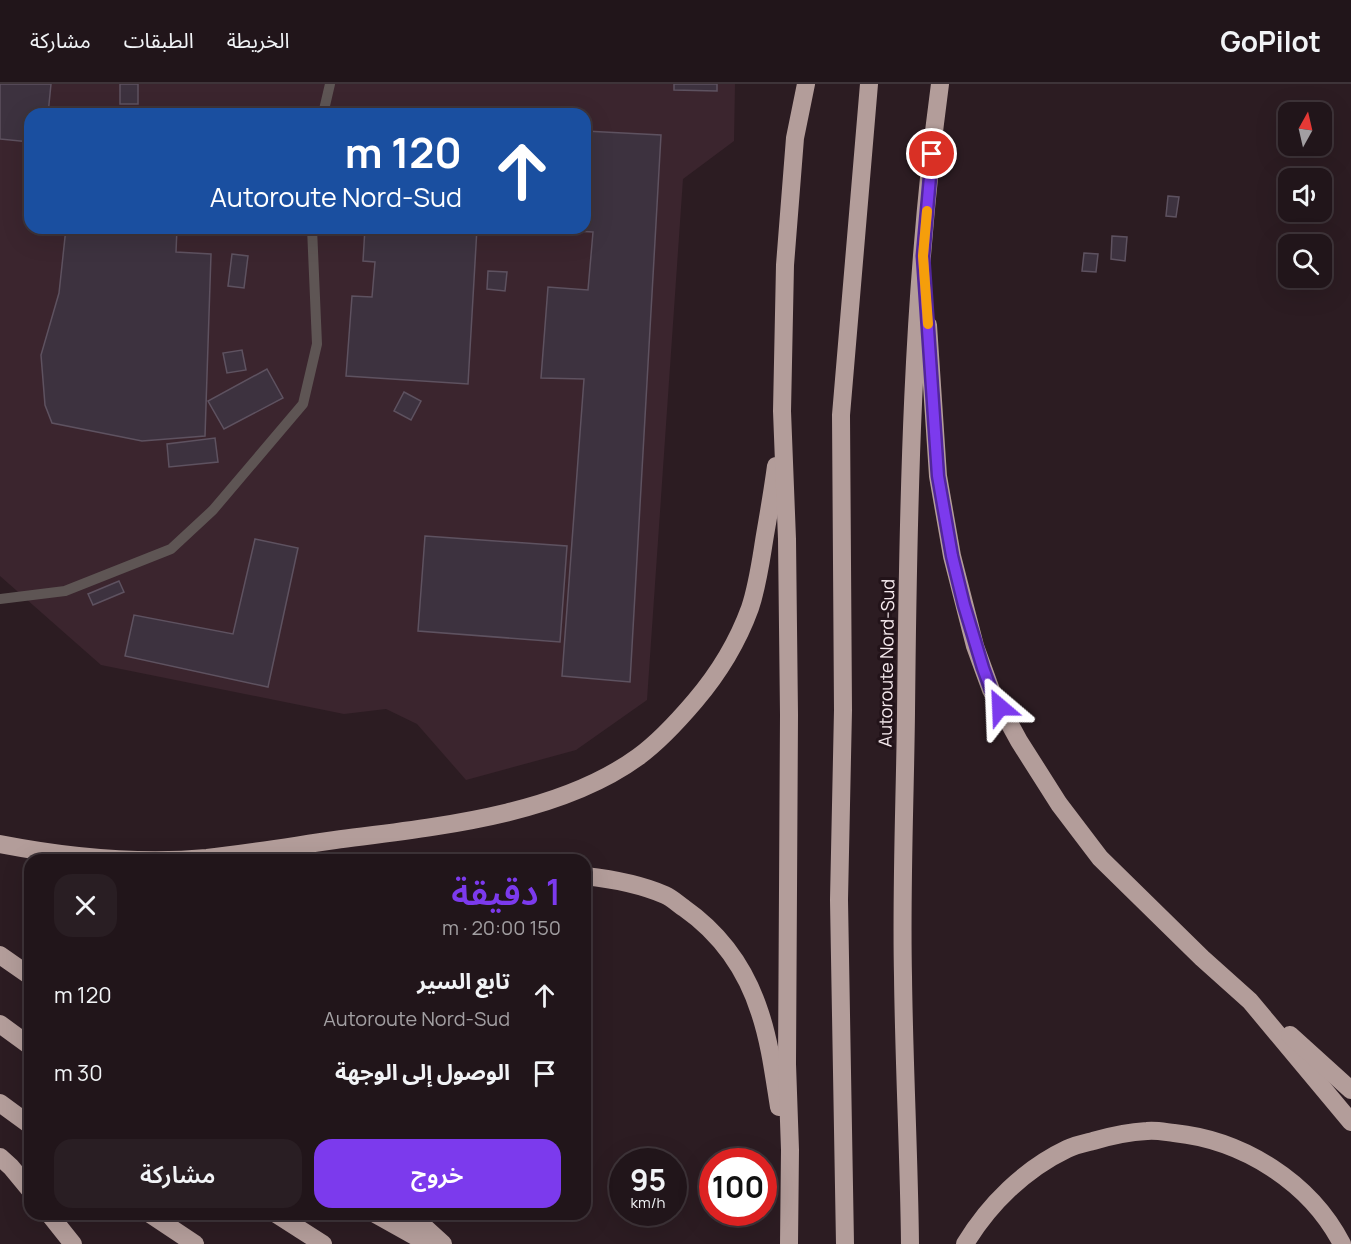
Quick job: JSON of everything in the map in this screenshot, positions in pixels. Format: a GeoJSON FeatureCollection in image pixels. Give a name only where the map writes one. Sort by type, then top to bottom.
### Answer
{"type":"FeatureCollection","features":[{"type":"Feature","properties":{"kind":"highway"},"geometry":{"type":"LineString","coordinates":[[789,1244],[790,1150],[787,1064],[789,704],[787,539],[782,411],[785,265],[795,138],[806,84]]}},
{"type":"Feature","properties":{"kind":"highway"},"geometry":{"type":"LineString","coordinates":[[845,1244],[839,900],[843,710],[841,415],[869,84]]}},
{"type":"Feature","properties":{"kind":"highway","name":"Autoroute Nord-Sud"},"geometry":{"type":"LineString","coordinates":[[910,1244],[903,975],[907,627],[914,392],[923,256],[940,84]]}},
{"type":"Feature","properties":{"kind":"highway"},"geometry":{"type":"LineString","coordinates":[[923,256],[938,476],[959,585],[975,646],[991,690],[1019,741],[1054,795],[1100,858],[1202,958],[1351,1090]]}},
{"type":"Feature","properties":{"kind":"highway"},"geometry":{"type":"LineString","coordinates":[[236,854],[448,826],[546,801],[598,782],[639,757],[677,723],[709,684],[744,623],[759,574],[775,474],[782,411]]}},
{"type":"Feature","properties":{"kind":"highway"},"geometry":{"type":"LineString","coordinates":[[0,844],[62,854]]}},
{"type":"Feature","properties":{"kind":"highway"},"geometry":{"type":"LineString","coordinates":[[591,877],[631,884],[666,896],[693,914],[718,936],[742,969],[760,1013],[772,1063],[779,1111],[783,1201],[789,1244]]}},
{"type":"Feature","properties":{"kind":"highway"},"geometry":{"type":"LineString","coordinates":[[0,954],[24,972]]}},
{"type":"Feature","properties":{"kind":"highway"},"geometry":{"type":"LineString","coordinates":[[1250,1001],[1351,1122]]}},
{"type":"Feature","properties":{"kind":"highway"},"geometry":{"type":"LineString","coordinates":[[0,1024],[24,1042]]}},
{"type":"Feature","properties":{"kind":"highway"},"geometry":{"type":"LineString","coordinates":[[0,1103],[24,1121]]}},
{"type":"Feature","properties":{"kind":"highway"},"geometry":{"type":"LineString","coordinates":[[965,1244],[977,1224],[997,1201],[1034,1169],[1068,1149],[1108,1137],[1149,1131],[1187,1134],[1216,1141],[1250,1156],[1288,1179],[1306,1196],[1333,1227],[1342,1244]]}},
{"type":"Feature","properties":{"kind":"highway"},"geometry":{"type":"LineString","coordinates":[[0,1157],[12,1167],[24,1182]]}},
{"type":"Feature","properties":{"kind":"highway"},"geometry":{"type":"LineString","coordinates":[[54,1220],[73,1244]]}},
{"type":"Feature","properties":{"kind":"highway"},"geometry":{"type":"LineString","coordinates":[[159,1220],[195,1244]]}},
{"type":"Feature","properties":{"kind":"highway"},"geometry":{"type":"LineString","coordinates":[[285,1220],[322,1244]]}},
{"type":"Feature","properties":{"kind":"highway"},"geometry":{"type":"LineString","coordinates":[[386,1220],[429,1244]]}},
{"type":"Feature","properties":{"kind":"highway"},"geometry":{"type":"LineString","coordinates":[[417,1220],[443,1244]]}},
{"type":"Feature","properties":{"kind":"lane"},"geometry":{"type":"LineString","coordinates":[[324,108],[330,84]]}},
{"type":"Feature","properties":{"kind":"lane"},"geometry":{"type":"LineString","coordinates":[[0,599],[65,591],[171,549],[213,510],[303,404],[317,344],[312,234]]}},
{"type":"Feature","properties":{"kind":"shaded area"},"geometry":{"type":"Polygon","coordinates":[[[0,84],[735,84],[734,141],[683,179],[647,700],[576,750],[466,780],[417,724],[386,709],[344,714],[101,665],[0,576],[0,84]]]}},
{"type":"Feature","properties":{"kind":"building"},"geometry":{"type":"Polygon","coordinates":[[[0,84],[51,84],[49,108],[24,108],[24,141],[0,139],[0,84]]]}},
{"type":"Feature","properties":{"kind":"building"},"geometry":{"type":"Polygon","coordinates":[[[120,84],[138,84],[138,104],[120,104],[120,84]]]}},
{"type":"Feature","properties":{"kind":"building"},"geometry":{"type":"Polygon","coordinates":[[[674,84],[717,84],[717,91],[674,90],[674,84]]]}},
{"type":"Feature","properties":{"kind":"building"},"geometry":{"type":"Polygon","coordinates":[[[591,131],[661,135],[630,682],[562,676],[584,379],[541,378],[548,287],[588,290],[593,232],[591,232],[591,131]]]}},
{"type":"Feature","properties":{"kind":"building"},"geometry":{"type":"Polygon","coordinates":[[[1168,196],[1179,197],[1176,217],[1166,216],[1168,196]]]}},
{"type":"Feature","properties":{"kind":"building"},"geometry":{"type":"Polygon","coordinates":[[[65,234],[177,234],[176,252],[211,254],[205,436],[142,441],[52,423],[45,405],[41,355],[59,293],[65,234]]]}},
{"type":"Feature","properties":{"kind":"building"},"geometry":{"type":"Polygon","coordinates":[[[365,234],[477,234],[468,384],[346,376],[352,296],[372,297],[375,262],[363,261],[365,234]]]}},
{"type":"Feature","properties":{"kind":"building"},"geometry":{"type":"Polygon","coordinates":[[[1112,236],[1127,237],[1125,261],[1111,259],[1112,236]]]}},
{"type":"Feature","properties":{"kind":"building"},"geometry":{"type":"Polygon","coordinates":[[[1084,253],[1098,254],[1096,272],[1082,271],[1084,253]]]}},
{"type":"Feature","properties":{"kind":"building"},"geometry":{"type":"Polygon","coordinates":[[[232,254],[248,256],[244,288],[228,286],[232,254]]]}},
{"type":"Feature","properties":{"kind":"building"},"geometry":{"type":"Polygon","coordinates":[[[488,271],[507,272],[505,291],[487,289],[488,271]]]}},
{"type":"Feature","properties":{"kind":"building"},"geometry":{"type":"Polygon","coordinates":[[[242,350],[246,370],[227,373],[223,353],[242,350]]]}},
{"type":"Feature","properties":{"kind":"building"},"geometry":{"type":"Polygon","coordinates":[[[267,369],[283,398],[224,429],[208,401],[267,369]]]}},
{"type":"Feature","properties":{"kind":"building"},"geometry":{"type":"Polygon","coordinates":[[[404,392],[421,401],[411,420],[394,411],[404,392]]]}},
{"type":"Feature","properties":{"kind":"building"},"geometry":{"type":"Polygon","coordinates":[[[215,438],[218,462],[169,467],[167,444],[215,438]]]}},
{"type":"Feature","properties":{"kind":"building"},"geometry":{"type":"Polygon","coordinates":[[[425,536],[567,546],[560,642],[418,631],[425,536]]]}},
{"type":"Feature","properties":{"kind":"building"},"geometry":{"type":"Polygon","coordinates":[[[255,539],[298,548],[268,687],[125,656],[134,615],[233,634],[255,539]]]}},
{"type":"Feature","properties":{"kind":"building"},"geometry":{"type":"Polygon","coordinates":[[[119,581],[124,592],[93,605],[88,594],[119,581]]]}},
{"type":"Feature","properties":{"kind":"slow traffic"},"geometry":{"type":"LineString","coordinates":[[927,211],[923,256],[928,324]]}},
{"type":"Feature","properties":{"kind":"route"},"geometry":{"type":"LineString","coordinates":[[932,154],[923,256],[938,476],[952,556],[975,646],[991,690],[1000,707]]}}]}
